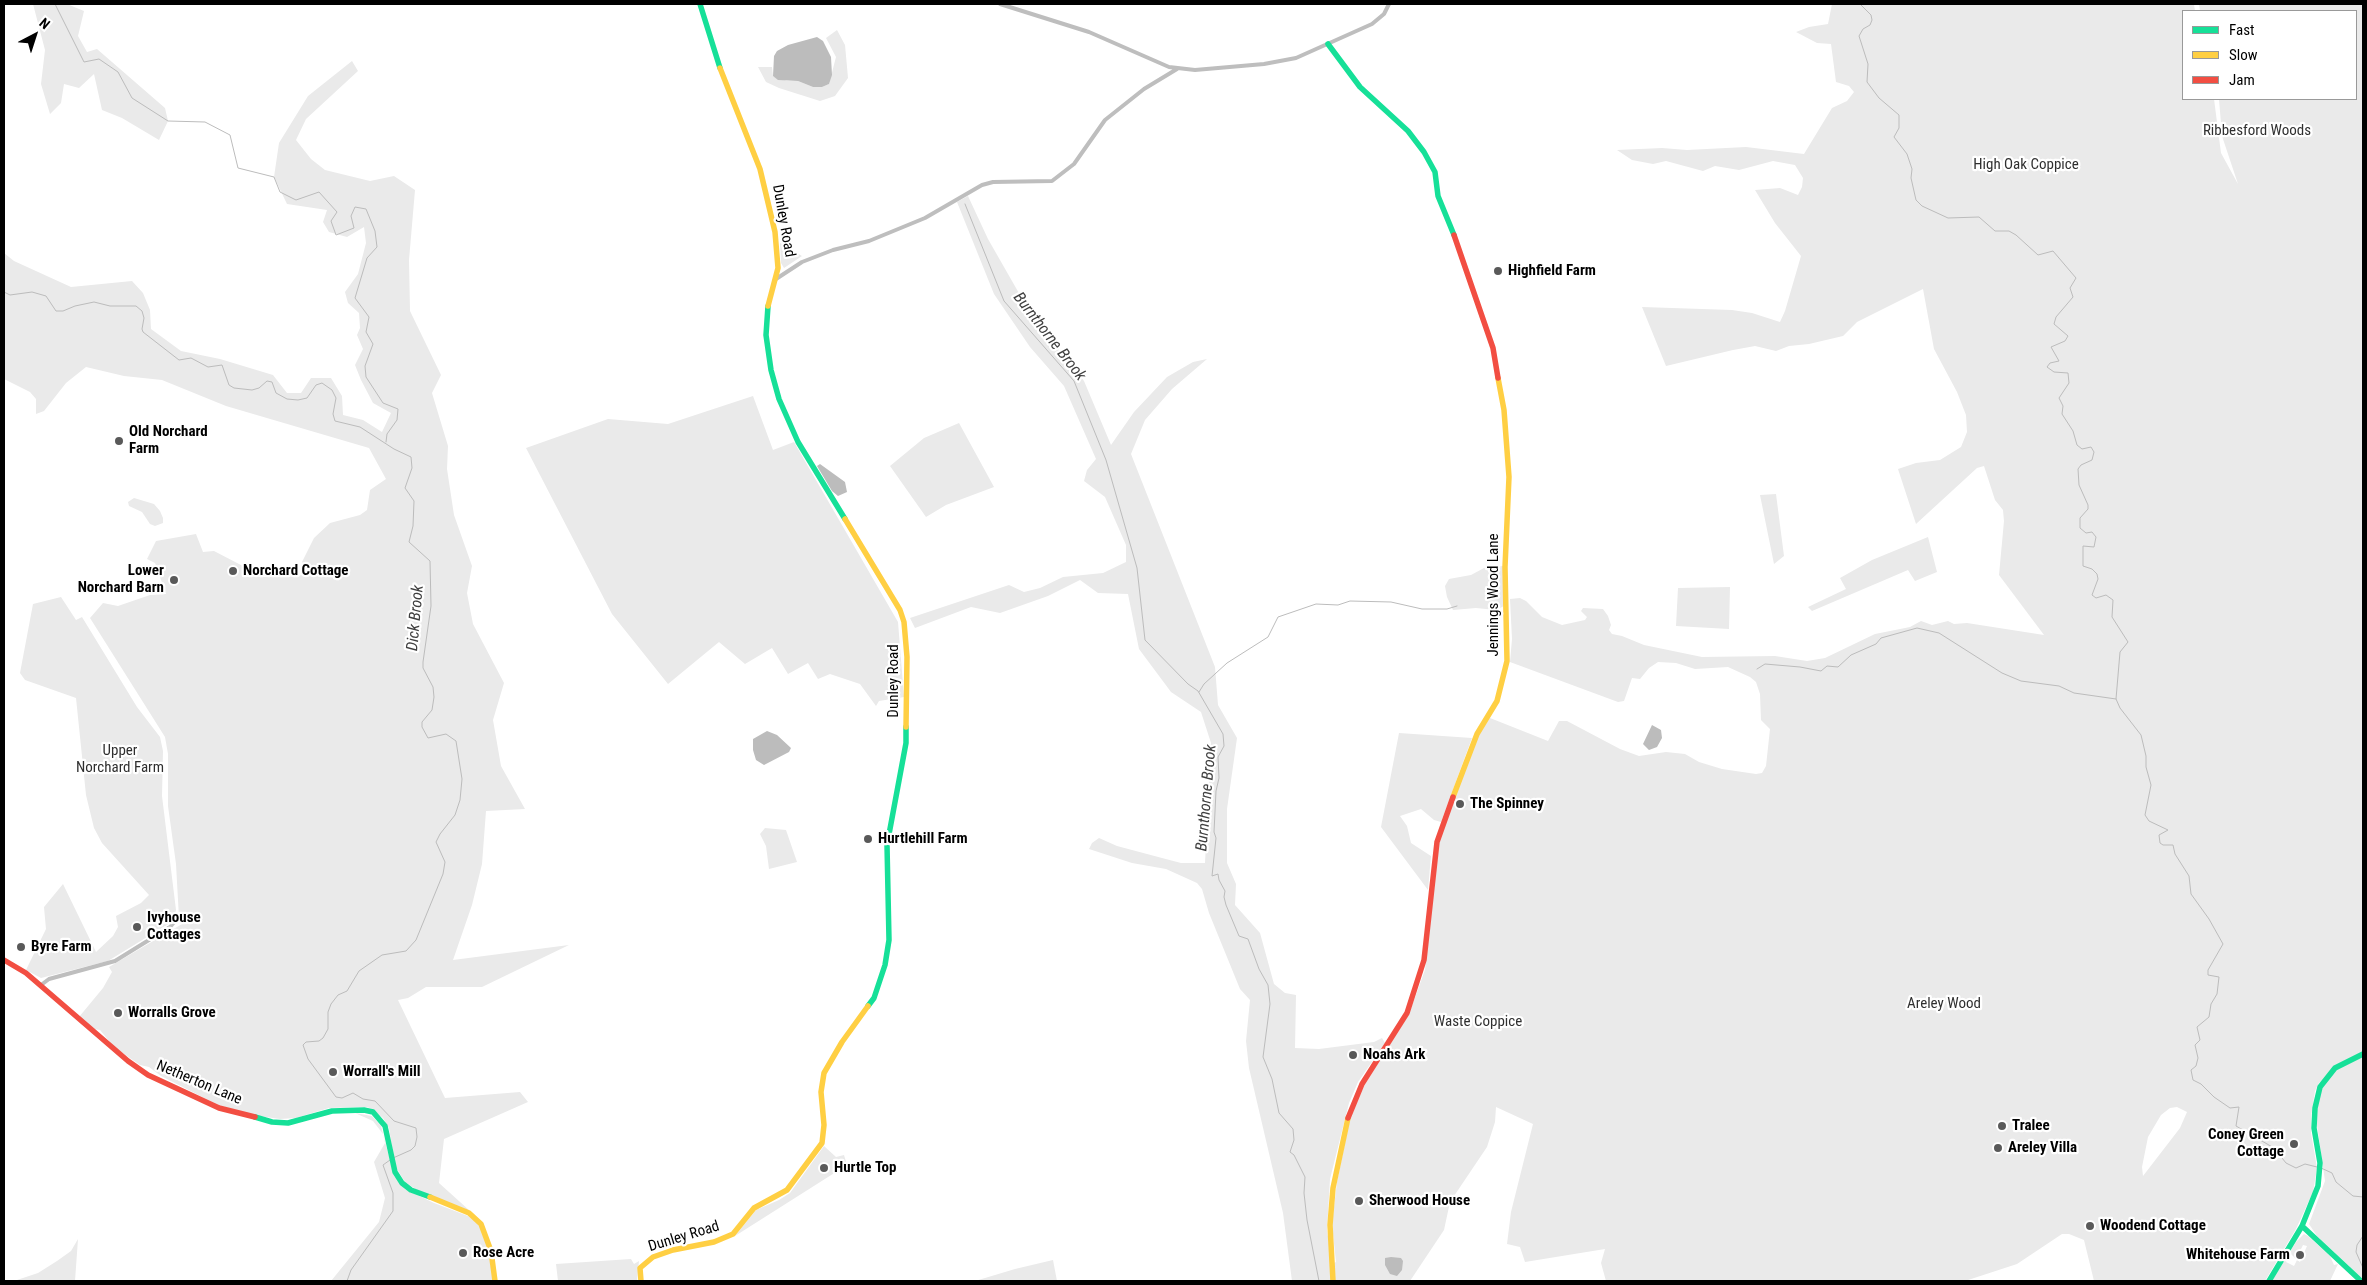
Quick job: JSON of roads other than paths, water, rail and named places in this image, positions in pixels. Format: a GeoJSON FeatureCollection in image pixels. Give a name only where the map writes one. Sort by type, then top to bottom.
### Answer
{"type":"FeatureCollection","features":[{"type":"Feature","properties":{"kind":"street","name":"Dunley Road"},"geometry":{"type":"LineString","coordinates":[[641,1281],[640,1268],[653,1257],[673,1250],[729,1237],[740,1228],[754,1208],[787,1190],[808,1164],[824,1138],[821,1092],[824,1073],[837,1049],[874,998],[888,952],[888,845],[890,820],[906,743],[906,633],[900,610],[799,444],[779,399],[771,370],[766,325],[769,300],[776,279],[778,253],[760,169],[705,28],[700,4]]}},
{"type":"Feature","properties":{"kind":"street"},"geometry":{"type":"LineString","coordinates":[[1000,4],[1089,32],[1177,69],[1211,69],[1281,62],[1296,58],[1372,24],[1384,14],[1389,4]]}},
{"type":"Feature","properties":{"kind":"street","name":"Jennings Wood Lane"},"geometry":{"type":"LineString","coordinates":[[1328,44],[1360,87],[1408,131],[1424,152],[1435,172],[1438,196],[1460,250],[1479,312],[1493,348],[1504,410],[1509,477],[1505,567],[1508,616],[1507,661],[1497,701],[1477,734],[1467,756],[1437,842],[1424,960],[1407,1013],[1362,1084],[1348,1119],[1333,1188],[1330,1224],[1334,1281]]}},
{"type":"Feature","properties":{"kind":"street"},"geometry":{"type":"LineString","coordinates":[[776,279],[802,262],[833,250],[869,241],[925,218],[959,196],[982,185],[993,182],[1052,181],[1074,164],[1105,120],[1144,89],[1177,69]]}},
{"type":"Feature","properties":{"kind":"street"},"geometry":{"type":"LineString","coordinates":[[41,985],[49,979],[114,961],[170,927],[176,920]]}},
{"type":"Feature","properties":{"kind":"street","name":"Netherton Lane"},"geometry":{"type":"LineString","coordinates":[[4,960],[26,973],[110,1048],[148,1075],[219,1108],[272,1122],[301,1121],[332,1111],[368,1110],[383,1122],[393,1165],[400,1180],[411,1190],[469,1213],[478,1220],[488,1240],[495,1281]]}},
{"type":"Feature","properties":{"kind":"street"},"geometry":{"type":"LineString","coordinates":[[2269,1281],[2302,1226],[2314,1198],[2320,1177],[2320,1163],[2314,1128],[2315,1108],[2320,1087],[2335,1068],[2363,1054]]}},
{"type":"Feature","properties":{"kind":"street"},"geometry":{"type":"LineString","coordinates":[[2302,1226],[2361,1281]]}},
{"type":"Feature","properties":{"kind":"waterway"},"geometry":{"type":"LineString","coordinates":[[55,4],[84,62],[99,59],[118,72],[132,98],[168,121],[205,122],[230,135],[238,168],[274,177],[280,192],[296,200],[319,192],[337,212],[331,221],[336,235],[354,228],[351,216],[355,207],[366,209],[375,231],[377,247],[367,258],[355,298],[369,317],[366,332],[373,344],[365,366],[366,377],[383,403],[398,409],[397,420],[387,434],[386,442]]}},
{"type":"Feature","properties":{"kind":"waterway"},"geometry":{"type":"LineString","coordinates":[[1860,4],[1871,15],[1872,20],[1870,25],[1863,29],[1859,36],[1868,64],[1867,82],[1879,98],[1899,115],[1899,128],[1894,137],[1907,154],[1912,169],[1911,178],[1916,200],[1922,206],[1948,218],[1979,217],[1995,231],[2009,231],[2016,235],[2038,255],[2053,251],[2076,278],[2070,288],[2073,297],[2056,317],[2054,324],[2068,336],[2065,341],[2051,347],[2059,361],[2050,363],[2047,367],[2054,372],[2068,373],[2069,383],[2059,398],[2063,406],[2062,414],[2073,431],[2077,445],[2082,449],[2091,447],[2094,452],[2092,460],[2081,465],[2078,469],[2079,485],[2088,505],[2088,509],[2080,518],[2080,528],[2086,533],[2092,532],[2096,537],[2094,547],[2083,546],[2083,566],[2092,569],[2097,574],[2098,579],[2092,595],[2096,598],[2106,595],[2113,600],[2112,617],[2128,642],[2120,652],[2116,699],[2120,708],[2141,735],[2151,785],[2145,815],[2149,821],[2168,830],[2159,835],[2160,843],[2163,845],[2173,845],[2175,854],[2189,876],[2191,894],[2209,919],[2223,944],[2208,970],[2208,975],[2219,977],[2217,994],[2211,1004],[2209,1017],[2197,1027],[2200,1040],[2195,1045],[2198,1058],[2196,1066],[2191,1070],[2193,1080],[2201,1084],[2214,1097],[2230,1108],[2239,1107],[2236,1126],[2274,1148],[2286,1163],[2296,1168],[2305,1164],[2317,1167]]}},
{"type":"Feature","properties":{"kind":"waterway","name":"Burnthorne Brook"},"geometry":{"type":"LineString","coordinates":[[965,204],[1004,301],[1074,381],[1106,460],[1137,568],[1145,640],[1188,684],[1198,691],[1223,734],[1224,746],[1218,757],[1219,778],[1216,791],[1214,832],[1216,838],[1212,876],[1218,874],[1225,891],[1226,905],[1239,936],[1248,939],[1259,969],[1268,985],[1270,1004],[1263,1057],[1272,1079],[1279,1113],[1293,1129],[1294,1140],[1290,1152],[1294,1155],[1305,1177],[1304,1193],[1307,1220],[1319,1281]]}},
{"type":"Feature","properties":{"kind":"waterway","name":"Dick Brook"},"geometry":{"type":"LineString","coordinates":[[4,292],[10,295],[32,292],[46,296],[56,311],[63,311],[94,302],[110,306],[136,306],[142,311],[144,318],[143,332],[179,360],[191,358],[208,367],[222,365],[229,385],[234,388],[252,390],[259,388],[267,381],[272,382],[276,393],[287,399],[298,400],[307,398],[316,385],[322,383],[332,390],[336,398],[333,414],[335,421],[360,427],[394,449],[411,457],[412,468],[405,488],[414,501],[413,526],[409,542],[430,561],[431,606],[423,668],[433,687],[434,697],[432,710],[422,722],[422,727],[428,738],[446,734],[456,741],[462,779],[460,800],[455,815],[436,842],[445,862],[443,874],[416,940],[406,951],[382,955],[359,971],[347,991],[338,995],[331,1004],[328,1012],[328,1029],[323,1038],[319,1041],[306,1042],[303,1045],[308,1059],[336,1097],[342,1098],[353,1093],[363,1099],[375,1101],[394,1121],[416,1128],[415,1146],[411,1150],[393,1158]]}},
{"type":"Feature","properties":{"kind":"waterway"},"geometry":{"type":"LineString","coordinates":[[1199,692],[1204,684],[1227,663],[1268,637],[1278,617],[1316,604],[1338,605],[1350,601],[1391,602],[1422,609],[1447,609],[1457,606]]}},
{"type":"Feature","properties":{"kind":"waterway"},"geometry":{"type":"LineString","coordinates":[[1757,669],[1765,664],[1821,671],[1827,666],[1838,667],[1851,655],[1876,644],[1881,638],[1917,628],[1939,633],[2002,673],[2021,681],[2059,686],[2074,693],[2116,699]]}},
{"type":"Feature","properties":{"kind":"waterway","name":"Dick Brook"},"geometry":{"type":"LineString","coordinates":[[347,1281],[351,1270],[393,1211],[393,1193],[383,1165],[390,1160]]}},
{"type":"Feature","properties":{"kind":"waterway"},"geometry":{"type":"LineString","coordinates":[[2321,1168],[2332,1173],[2336,1182],[2353,1196],[2363,1197]]}},
{"type":"Feature","properties":{"kind":"waterway"},"geometry":{"type":"LineString","coordinates":[[2363,1236],[2357,1245],[2356,1252],[2363,1268]]}},
{"type":"Feature","properties":{"kind":"place","name":"Highfield Farm"},"geometry":{"type":"Point","coordinates":[1498,271]}},
{"type":"Feature","properties":{"kind":"place","name":"Old Norchard Farm"},"geometry":{"type":"Point","coordinates":[119,441]}},
{"type":"Feature","properties":{"kind":"place","name":"Norchard Cottage"},"geometry":{"type":"Point","coordinates":[233,571]}},
{"type":"Feature","properties":{"kind":"place","name":"Lower Norchard Barn"},"geometry":{"type":"Point","coordinates":[174,580]}},
{"type":"Feature","properties":{"kind":"place","name":"The Spinney"},"geometry":{"type":"Point","coordinates":[1460,804]}},
{"type":"Feature","properties":{"kind":"place","name":"Hurtlehill Farm"},"geometry":{"type":"Point","coordinates":[868,839]}},
{"type":"Feature","properties":{"kind":"place","name":"Ivyhouse Cottages"},"geometry":{"type":"Point","coordinates":[137,927]}},
{"type":"Feature","properties":{"kind":"place","name":"Byre Farm"},"geometry":{"type":"Point","coordinates":[21,947]}},
{"type":"Feature","properties":{"kind":"place","name":"Worralls Grove"},"geometry":{"type":"Point","coordinates":[118,1013]}},
{"type":"Feature","properties":{"kind":"place","name":"Noahs Ark"},"geometry":{"type":"Point","coordinates":[1353,1055]}},
{"type":"Feature","properties":{"kind":"place","name":"Worrall's Mill"},"geometry":{"type":"Point","coordinates":[333,1072]}},
{"type":"Feature","properties":{"kind":"place","name":"Tralee"},"geometry":{"type":"Point","coordinates":[2002,1126]}},
{"type":"Feature","properties":{"kind":"place","name":"Coney Green Cottage"},"geometry":{"type":"Point","coordinates":[2294,1144]}},
{"type":"Feature","properties":{"kind":"place","name":"Areley Villa"},"geometry":{"type":"Point","coordinates":[1998,1148]}},
{"type":"Feature","properties":{"kind":"place","name":"Hurtle Top"},"geometry":{"type":"Point","coordinates":[824,1168]}},
{"type":"Feature","properties":{"kind":"place","name":"Sherwood House"},"geometry":{"type":"Point","coordinates":[1359,1201]}},
{"type":"Feature","properties":{"kind":"place","name":"Woodend Cottage"},"geometry":{"type":"Point","coordinates":[2090,1226]}},
{"type":"Feature","properties":{"kind":"place","name":"Rose Acre"},"geometry":{"type":"Point","coordinates":[463,1253]}},
{"type":"Feature","properties":{"kind":"place","name":"Whitehouse Farm"},"geometry":{"type":"Point","coordinates":[2300,1255]}},
{"type":"Feature","properties":{"kind":"park label","name":"Ribbesford Woods"},"geometry":{"type":"Point","coordinates":[2257,131]}},
{"type":"Feature","properties":{"kind":"park label","name":"High Oak Coppice"},"geometry":{"type":"Point","coordinates":[2026,165]}},
{"type":"Feature","properties":{"kind":"park label","name":"Upper Norchard Farm"},"geometry":{"type":"Point","coordinates":[120,760]}},
{"type":"Feature","properties":{"kind":"park label","name":"Areley Wood"},"geometry":{"type":"Point","coordinates":[1944,1004]}},
{"type":"Feature","properties":{"kind":"park label","name":"Waste Coppice"},"geometry":{"type":"Point","coordinates":[1478,1022]}}]}
